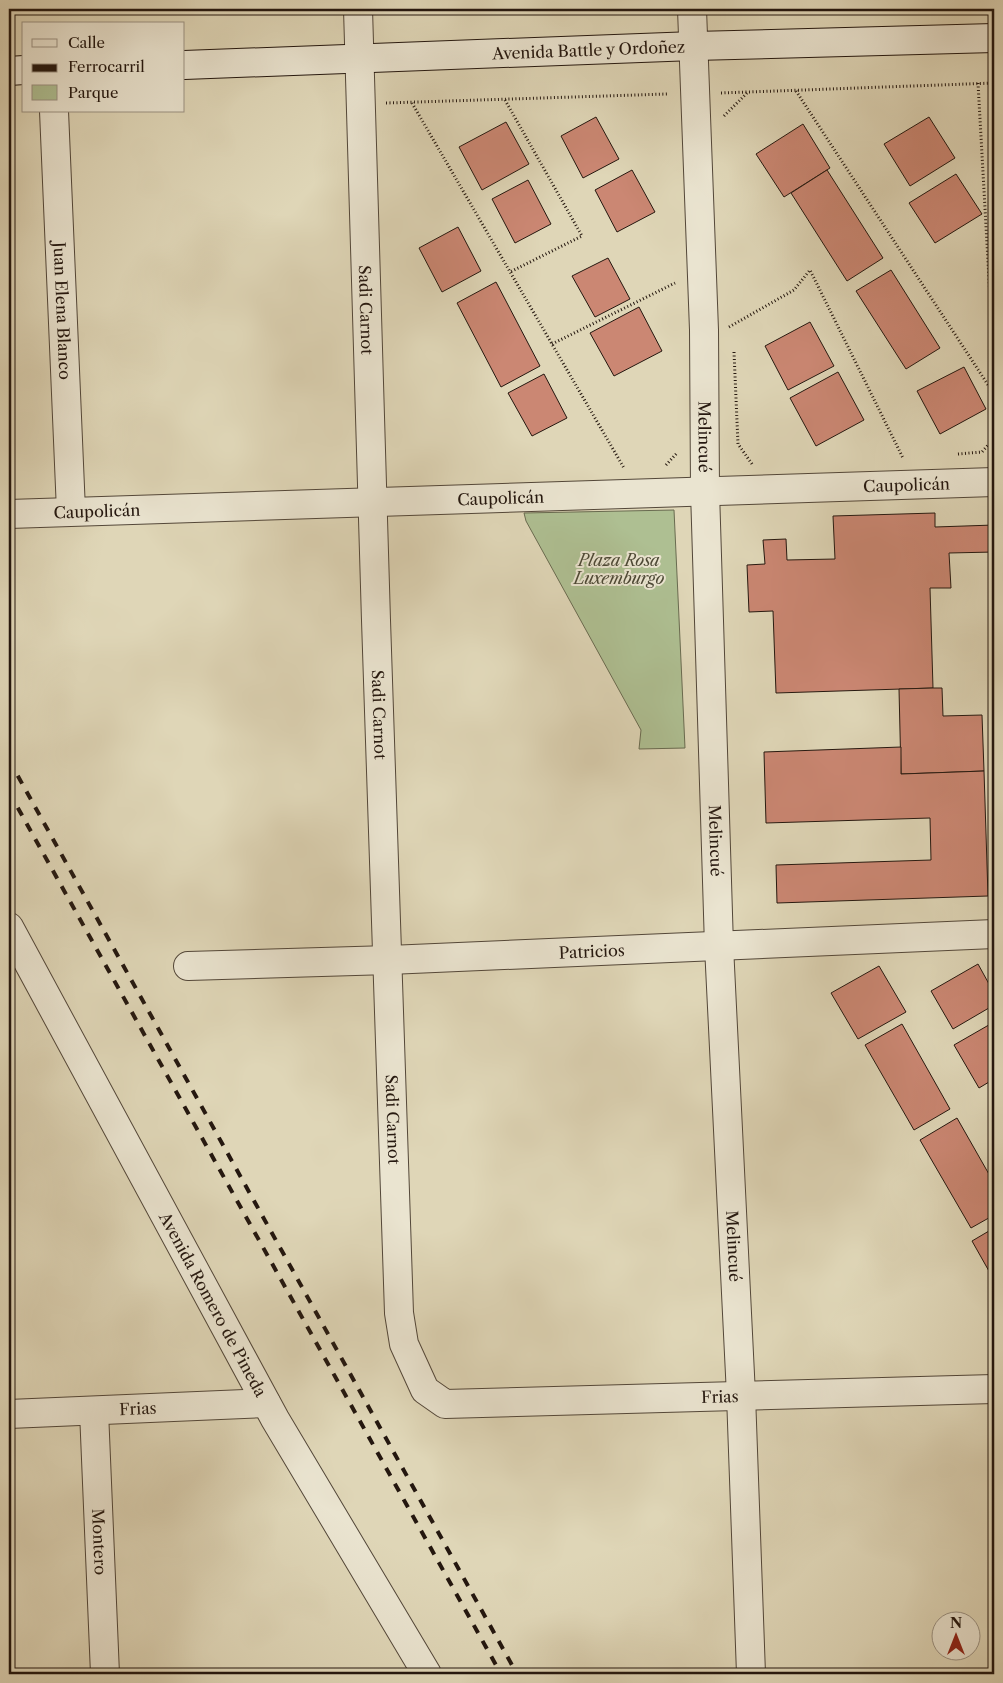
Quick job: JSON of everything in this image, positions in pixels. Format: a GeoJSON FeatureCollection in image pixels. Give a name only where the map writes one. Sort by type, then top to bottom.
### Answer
{"type":"FeatureCollection","features":[{"type":"Feature","properties":{"kind":"street","name":"Sadi Carnot"},"geometry":{"type":"LineString","coordinates":[[358,9],[399,1313],[404,1344],[425,1390],[446,1404]]}},
{"type":"Feature","properties":{"kind":"street","name":"Melincué"},"geometry":{"type":"LineString","coordinates":[[692,9],[704,330],[705,491],[718,946],[741,1395],[751,1674]]}},
{"type":"Feature","properties":{"kind":"street","name":"Avenida Battle y Ordoñez"},"geometry":{"type":"LineString","coordinates":[[185,65],[694,46],[994,38]]}},
{"type":"Feature","properties":{"kind":"street"},"geometry":{"type":"LineString","coordinates":[[9,71],[22,70]]}},
{"type":"Feature","properties":{"kind":"street","name":"Juan Elena Blanco"},"geometry":{"type":"LineString","coordinates":[[54,112],[71,511]]}},
{"type":"Feature","properties":{"kind":"street","name":"Caupolicán"},"geometry":{"type":"LineString","coordinates":[[9,514],[994,482]]}},
{"type":"Feature","properties":{"kind":"street","name":"Avenida Romero de Pineda"},"geometry":{"type":"LineString","coordinates":[[9,927],[19,962],[266,1403],[427,1674]]}},
{"type":"Feature","properties":{"kind":"street","name":"Patricios"},"geometry":{"type":"LineString","coordinates":[[188,966],[389,960],[994,934]]}},
{"type":"Feature","properties":{"kind":"street","name":"Frias"},"geometry":{"type":"LineString","coordinates":[[446,1404],[994,1389]]}},
{"type":"Feature","properties":{"kind":"street","name":"Frias"},"geometry":{"type":"LineString","coordinates":[[9,1414],[266,1403]]}},
{"type":"Feature","properties":{"kind":"street","name":"Montero"},"geometry":{"type":"LineString","coordinates":[[94,1411],[105,1674]]}},
{"type":"Feature","properties":{"kind":"path"},"geometry":{"type":"LineString","coordinates":[[978,83],[994,369]]}},
{"type":"Feature","properties":{"kind":"path"},"geometry":{"type":"LineString","coordinates":[[796,90],[994,394]]}},
{"type":"Feature","properties":{"kind":"path"},"geometry":{"type":"LineString","coordinates":[[724,126],[724,116],[748,92]]}},
{"type":"Feature","properties":{"kind":"path"},"geometry":{"type":"LineString","coordinates":[[505,100],[582,236],[510,272]]}},
{"type":"Feature","properties":{"kind":"path"},"geometry":{"type":"LineString","coordinates":[[412,103],[627,474],[636,494]]}},
{"type":"Feature","properties":{"kind":"path"},"geometry":{"type":"LineString","coordinates":[[704,330],[733,327],[794,290],[810,270],[917,484]]}},
{"type":"Feature","properties":{"kind":"path"},"geometry":{"type":"LineString","coordinates":[[552,344],[678,282]]}},
{"type":"Feature","properties":{"kind":"path"},"geometry":{"type":"LineString","coordinates":[[732,317],[733,327]]}},
{"type":"Feature","properties":{"kind":"path"},"geometry":{"type":"LineString","coordinates":[[734,346],[738,444],[754,467]]}},
{"type":"Feature","properties":{"kind":"path"},"geometry":{"type":"LineString","coordinates":[[952,454],[982,452],[994,438]]}},
{"type":"Feature","properties":{"kind":"path"},"geometry":{"type":"LineString","coordinates":[[893,459],[913,457]]}},
{"type":"Feature","properties":{"kind":"green space","name":"Plaza Rosa Luxemburgo"},"geometry":{"type":"Polygon","coordinates":[[[674,510],[685,748],[639,749],[641,730],[526,521],[524,513],[674,510]]]}},
{"type":"Feature","properties":{"kind":"building"},"geometry":{"type":"Polygon","coordinates":[[[596,117],[619,159],[583,178],[561,136],[596,117]]]}},
{"type":"Feature","properties":{"kind":"building"},"geometry":{"type":"Polygon","coordinates":[[[929,117],[955,158],[910,186],[884,144],[929,117]]]}},
{"type":"Feature","properties":{"kind":"building"},"geometry":{"type":"Polygon","coordinates":[[[506,122],[529,164],[482,190],[459,147],[506,122]]]}},
{"type":"Feature","properties":{"kind":"building"},"geometry":{"type":"Polygon","coordinates":[[[803,124],[830,168],[784,197],[756,154],[803,124]]]}},
{"type":"Feature","properties":{"kind":"building"},"geometry":{"type":"Polygon","coordinates":[[[632,170],[655,212],[617,232],[595,190],[632,170]]]}},
{"type":"Feature","properties":{"kind":"building"},"geometry":{"type":"Polygon","coordinates":[[[827,170],[883,258],[847,281],[791,193],[827,170]]]}},
{"type":"Feature","properties":{"kind":"building"},"geometry":{"type":"Polygon","coordinates":[[[956,174],[982,214],[935,243],[909,203],[956,174]]]}},
{"type":"Feature","properties":{"kind":"building"},"geometry":{"type":"Polygon","coordinates":[[[528,180],[551,224],[515,243],[492,199],[528,180]]]}},
{"type":"Feature","properties":{"kind":"building"},"geometry":{"type":"Polygon","coordinates":[[[458,227],[481,271],[442,292],[419,248],[458,227]]]}},
{"type":"Feature","properties":{"kind":"building"},"geometry":{"type":"Polygon","coordinates":[[[608,258],[630,299],[595,317],[572,276],[608,258]]]}},
{"type":"Feature","properties":{"kind":"building"},"geometry":{"type":"Polygon","coordinates":[[[891,270],[940,348],[906,369],[856,291],[891,270]]]}},
{"type":"Feature","properties":{"kind":"building"},"geometry":{"type":"Polygon","coordinates":[[[496,282],[540,366],[501,387],[457,303],[496,282]]]}},
{"type":"Feature","properties":{"kind":"building"},"geometry":{"type":"Polygon","coordinates":[[[639,307],[662,351],[614,376],[590,333],[639,307]]]}},
{"type":"Feature","properties":{"kind":"building"},"geometry":{"type":"Polygon","coordinates":[[[810,322],[834,366],[788,390],[765,346],[810,322]]]}},
{"type":"Feature","properties":{"kind":"building"},"geometry":{"type":"Polygon","coordinates":[[[964,367],[986,409],[940,434],[917,391],[964,367]]]}},
{"type":"Feature","properties":{"kind":"building"},"geometry":{"type":"Polygon","coordinates":[[[838,372],[864,420],[816,446],[790,398],[838,372]]]}},
{"type":"Feature","properties":{"kind":"building"},"geometry":{"type":"Polygon","coordinates":[[[544,374],[567,418],[532,436],[508,393],[544,374]]]}},
{"type":"Feature","properties":{"kind":"building"},"geometry":{"type":"Polygon","coordinates":[[[935,513],[935,527],[994,525],[994,552],[949,553],[951,588],[930,588],[933,688],[776,693],[773,611],[749,612],[747,565],[765,564],[763,540],[786,539],[787,560],[835,559],[833,516],[935,513]]]}},
{"type":"Feature","properties":{"kind":"building"},"geometry":{"type":"Polygon","coordinates":[[[942,688],[943,716],[982,715],[984,771],[901,774],[899,689],[942,688]]]}},
{"type":"Feature","properties":{"kind":"building"},"geometry":{"type":"Polygon","coordinates":[[[901,747],[901,774],[984,771],[988,896],[777,903],[776,865],[931,860],[930,818],[766,823],[764,752],[901,747]]]}},
{"type":"Feature","properties":{"kind":"building"},"geometry":{"type":"Polygon","coordinates":[[[978,964],[994,993],[994,1005],[953,1029],[931,991],[978,964]]]}},
{"type":"Feature","properties":{"kind":"building"},"geometry":{"type":"Polygon","coordinates":[[[879,966],[906,1012],[858,1039],[831,993],[879,966]]]}},
{"type":"Feature","properties":{"kind":"building"},"geometry":{"type":"Polygon","coordinates":[[[994,1022],[994,1079],[979,1088],[954,1045],[994,1022]]]}},
{"type":"Feature","properties":{"kind":"building"},"geometry":{"type":"Polygon","coordinates":[[[902,1024],[950,1109],[914,1130],[865,1045],[902,1024]]]}},
{"type":"Feature","properties":{"kind":"building"},"geometry":{"type":"Polygon","coordinates":[[[957,1118],[994,1183],[994,1215],[971,1228],[920,1140],[957,1118]]]}},
{"type":"Feature","properties":{"kind":"building"},"geometry":{"type":"Polygon","coordinates":[[[994,1228],[994,1280],[972,1241],[994,1228]]]}},
{"type":"Feature","properties":{"kind":"railway"},"geometry":{"type":"LineString","coordinates":[[9,760],[517,1674]]}},
{"type":"Feature","properties":{"kind":"railway"},"geometry":{"type":"LineString","coordinates":[[9,792],[501,1674]]}}]}
